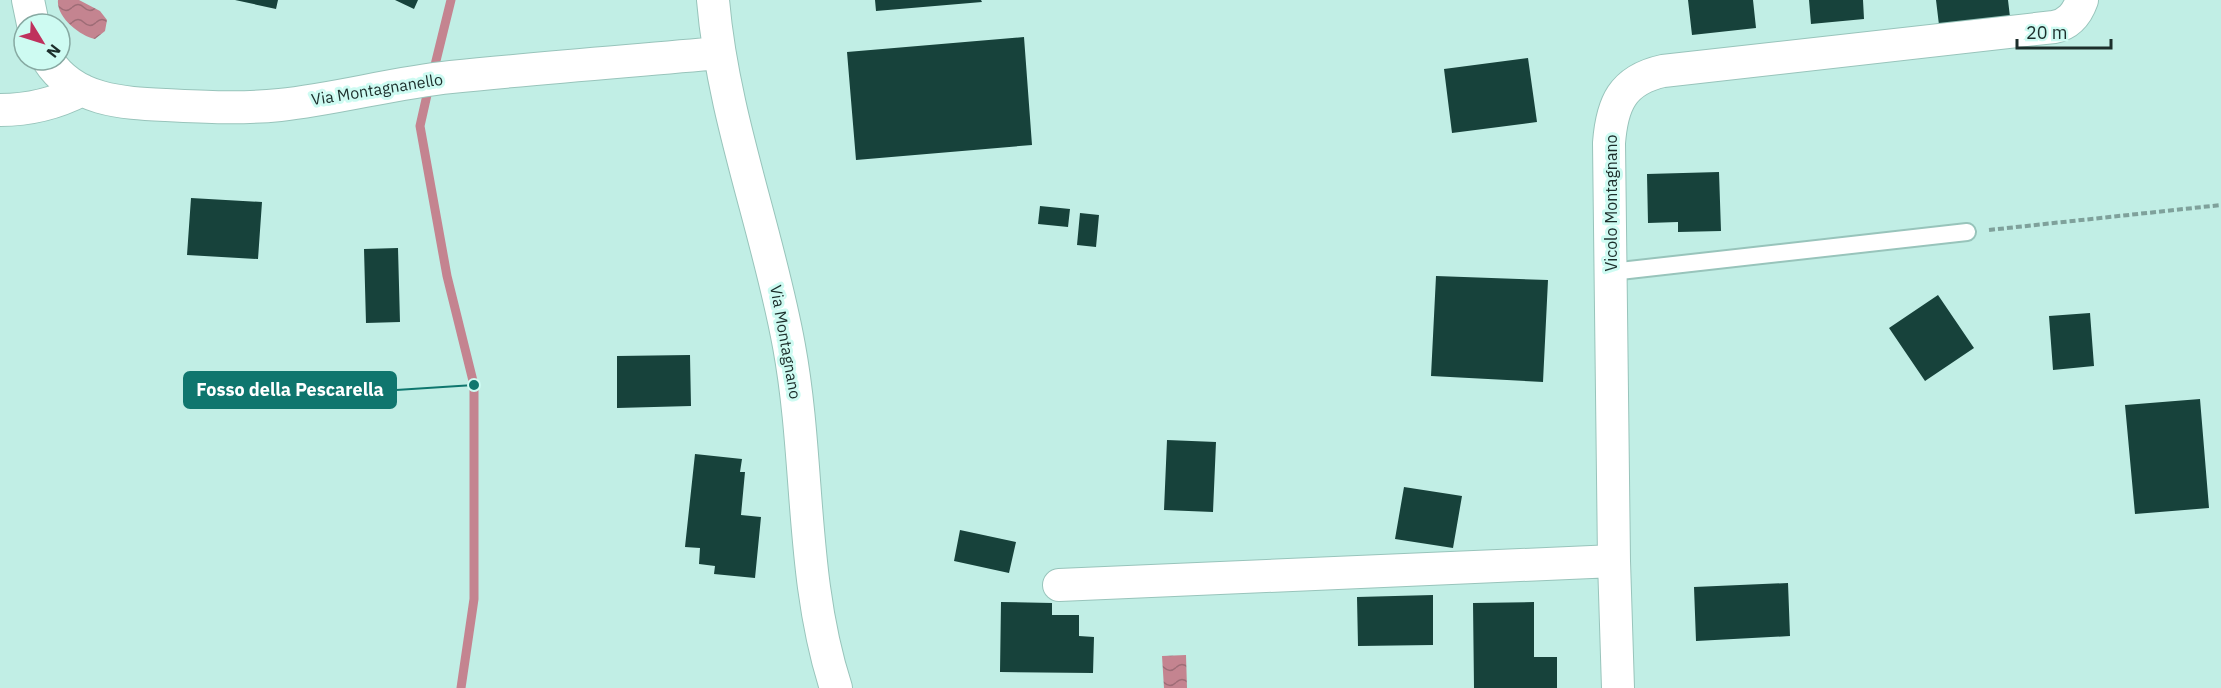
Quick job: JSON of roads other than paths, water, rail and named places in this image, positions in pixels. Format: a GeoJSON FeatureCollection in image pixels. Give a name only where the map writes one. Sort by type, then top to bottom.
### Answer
{"type":"FeatureCollection","features":[{"type":"Feature","properties":{"kind":"street","name":"Via Montagnano"},"geometry":{"type":"LineString","coordinates":[[713,0],[719,53],[732,117],[790,348],[813,585],[822,638],[836,688]]}},
{"type":"Feature","properties":{"kind":"street","name":"Vicolo Montagnano"},"geometry":{"type":"LineString","coordinates":[[1618,688],[1614,561],[1610,143],[1612,116],[1622,96],[1632,84],[1644,76],[1663,71],[2054,27],[2071,19],[2082,0]]}},
{"type":"Feature","properties":{"kind":"street","name":"Via Montagnanello"},"geometry":{"type":"LineString","coordinates":[[57,72],[82,90],[107,100],[125,103],[240,107],[298,102],[451,77],[719,53]]}},
{"type":"Feature","properties":{"kind":"street"},"geometry":{"type":"LineString","coordinates":[[0,110],[41,107],[82,90]]}},
{"type":"Feature","properties":{"kind":"street"},"geometry":{"type":"LineString","coordinates":[[1059,585],[1614,561]]}},
{"type":"Feature","properties":{"kind":"lane"},"geometry":{"type":"LineString","coordinates":[[1611,272],[1967,232]]}},
{"type":"Feature","properties":{"kind":"water"},"geometry":{"type":"Polygon","coordinates":[[[58,0],[79,0],[100,11],[107,20],[105,31],[95,39],[83,34],[72,27],[72,12],[61,12],[58,0]]]}},
{"type":"Feature","properties":{"kind":"water"},"geometry":{"type":"Polygon","coordinates":[[[1186,655],[1187,688],[1164,688],[1162,656],[1186,655]]]}},
{"type":"Feature","properties":{"kind":"waterway"},"geometry":{"type":"LineString","coordinates":[[433,73],[451,0]]}},
{"type":"Feature","properties":{"kind":"waterway"},"geometry":{"type":"LineString","coordinates":[[429,86],[420,126],[447,276],[474,385],[474,599],[461,688]]}},
{"type":"Feature","properties":{"kind":"place","name":"Fosso della Pescarella"},"geometry":{"type":"Point","coordinates":[474,385]}}]}
